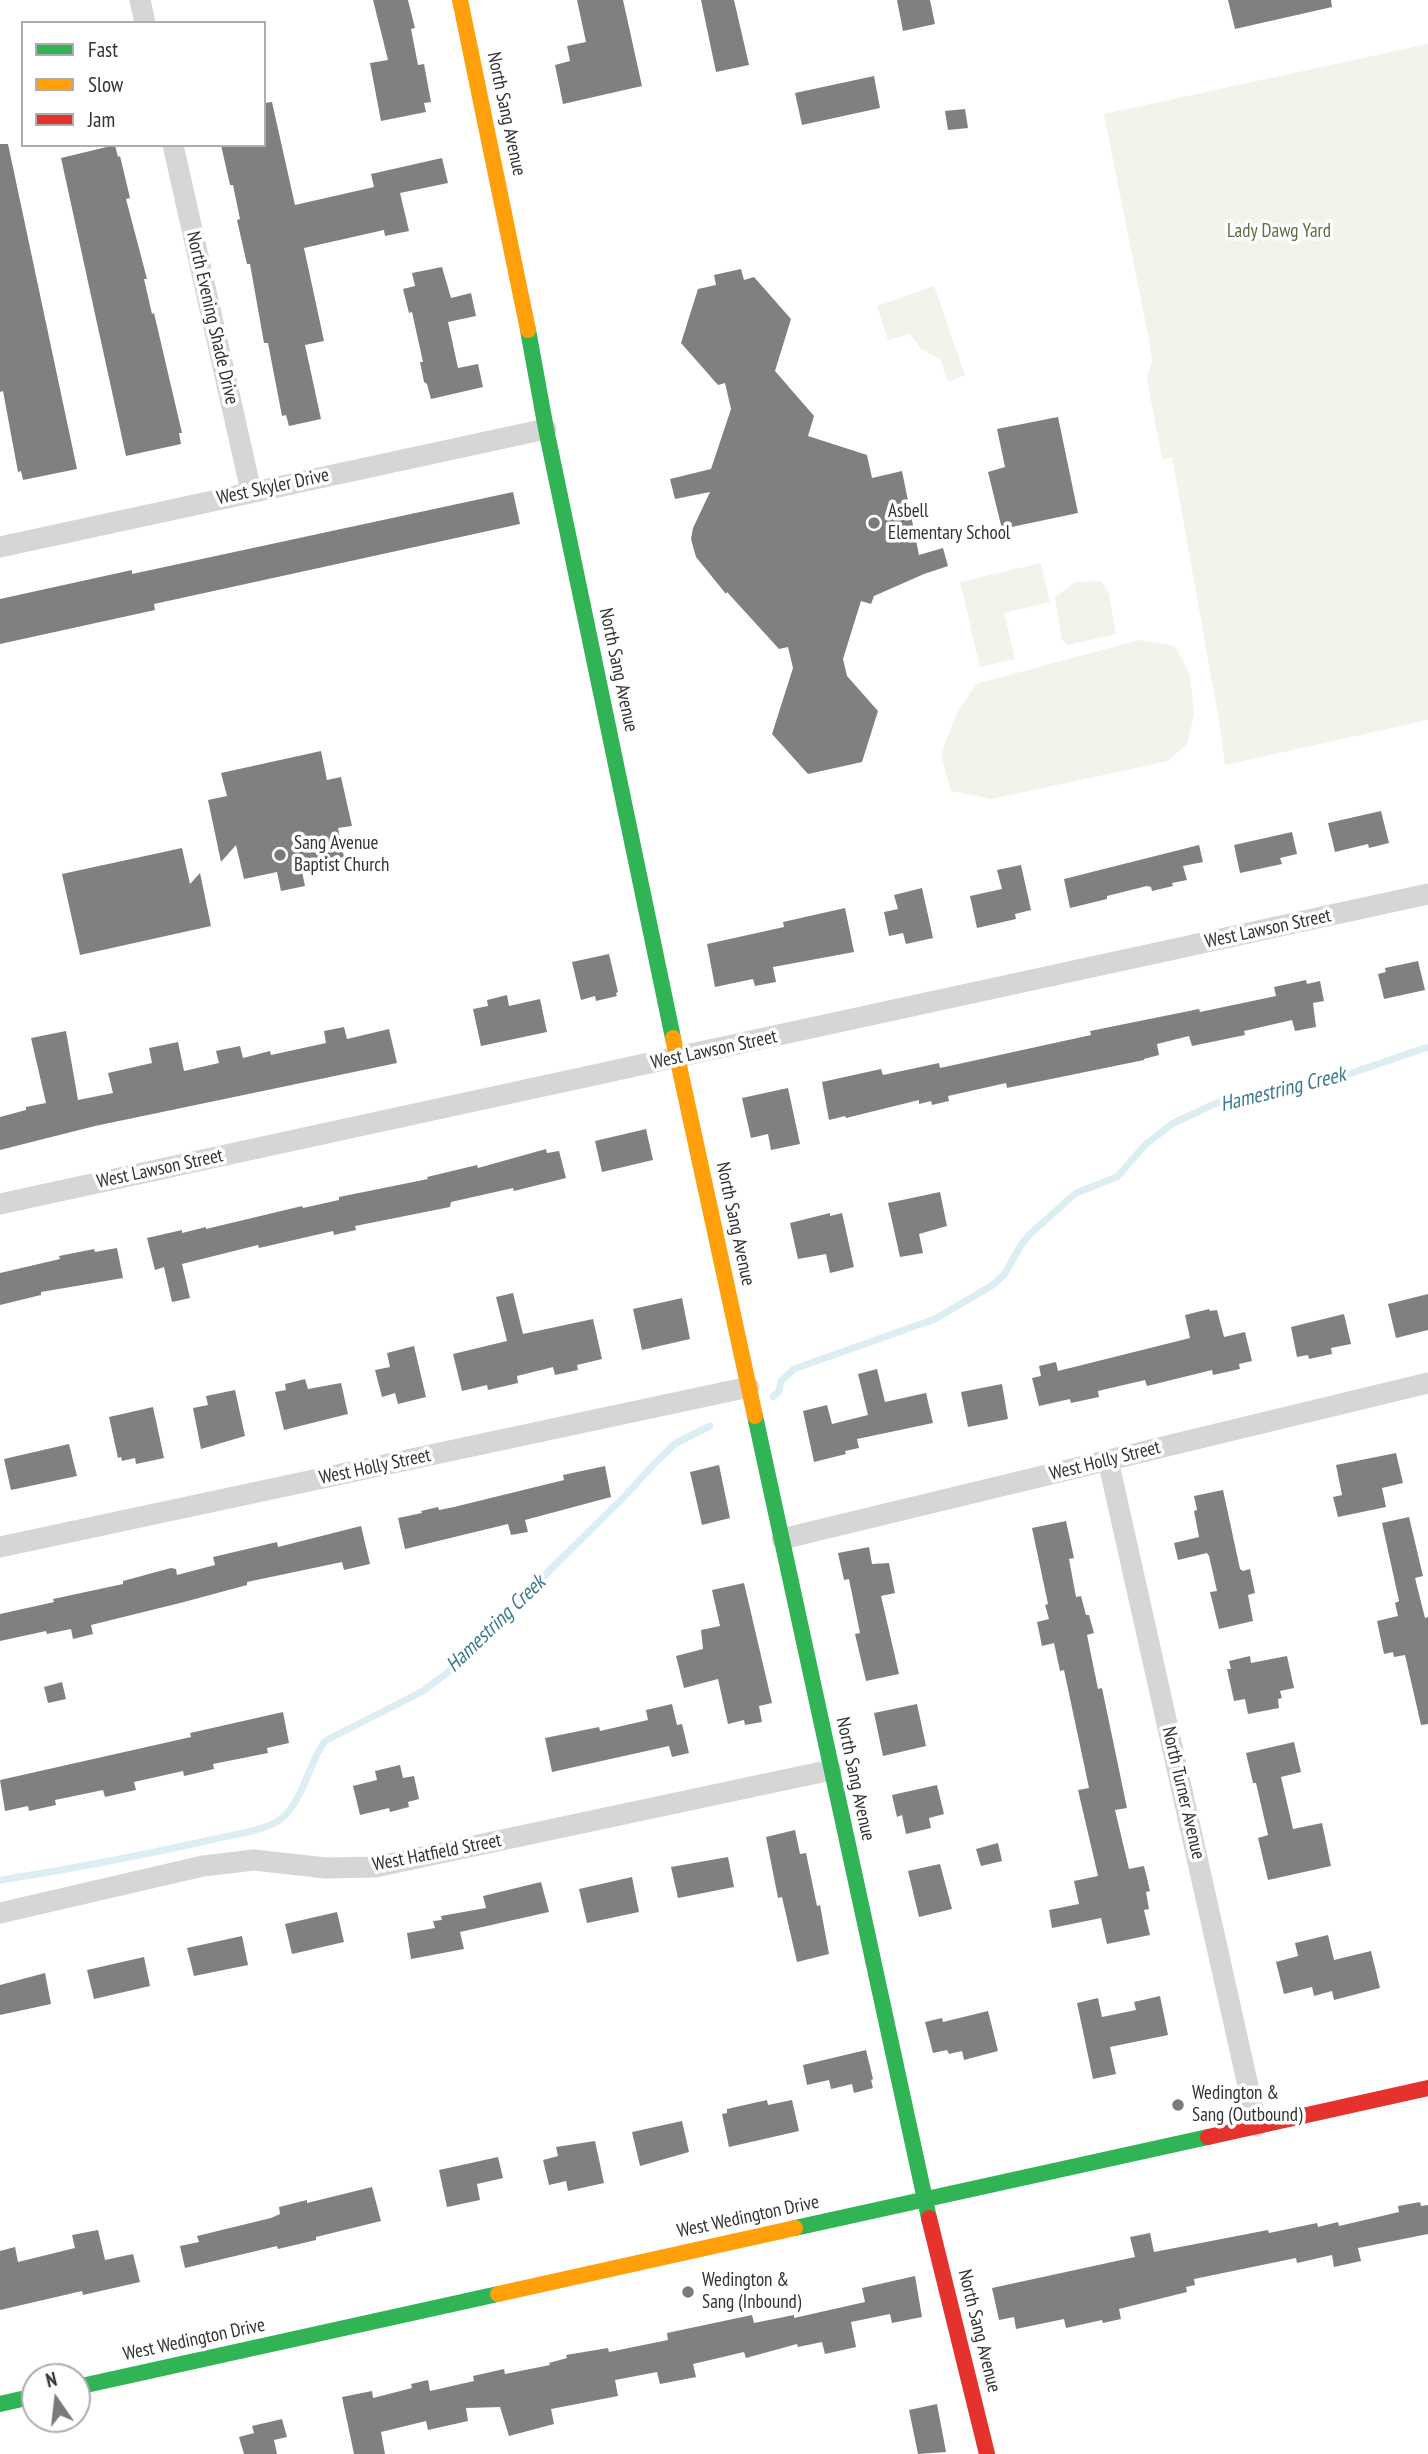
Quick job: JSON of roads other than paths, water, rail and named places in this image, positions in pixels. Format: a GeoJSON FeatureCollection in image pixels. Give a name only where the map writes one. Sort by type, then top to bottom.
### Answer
{"type":"FeatureCollection","features":[{"type":"Feature","properties":{"kind":"street"},"geometry":{"type":"LineString","coordinates":[[140,0],[145,21]]}},
{"type":"Feature","properties":{"kind":"street","name":"North Sang Avenue"},"geometry":{"type":"LineString","coordinates":[[460,0],[677,1058],[925,2200],[987,2454]]}},
{"type":"Feature","properties":{"kind":"street","name":"North Evening Shade Drive"},"geometry":{"type":"LineString","coordinates":[[173,147],[251,491]]}},
{"type":"Feature","properties":{"kind":"street","name":"West Skyler Drive"},"geometry":{"type":"LineString","coordinates":[[0,547],[546,429]]}},
{"type":"Feature","properties":{"kind":"street","name":"West Lawson Street"},"geometry":{"type":"LineString","coordinates":[[0,1204],[1428,894]]}},
{"type":"Feature","properties":{"kind":"street","name":"West Holly Street"},"geometry":{"type":"LineString","coordinates":[[782,1539],[1428,1383]]}},
{"type":"Feature","properties":{"kind":"street","name":"West Holly Street"},"geometry":{"type":"LineString","coordinates":[[0,1547],[749,1387]]}},
{"type":"Feature","properties":{"kind":"street","name":"North Turner Avenue"},"geometry":{"type":"LineString","coordinates":[[1108,1460],[1257,2126]]}},
{"type":"Feature","properties":{"kind":"street","name":"West Hatfield Street"},"geometry":{"type":"LineString","coordinates":[[0,1913],[202,1866],[254,1860],[326,1868],[375,1867],[831,1770]]}},
{"type":"Feature","properties":{"kind":"street","name":"West Wedington Drive"},"geometry":{"type":"LineString","coordinates":[[91,2384],[1428,2088]]}},
{"type":"Feature","properties":{"kind":"street"},"geometry":{"type":"LineString","coordinates":[[0,2404],[21,2399]]}},
{"type":"Feature","properties":{"kind":"waterway","name":"Hamestring Creek"},"geometry":{"type":"LineString","coordinates":[[773,1397],[779,1391],[781,1381],[794,1369],[935,1319],[991,1286],[1004,1275],[1030,1234],[1076,1193],[1117,1177],[1146,1144],[1172,1124],[1234,1097],[1337,1078],[1428,1047]]}},
{"type":"Feature","properties":{"kind":"waterway","name":"Hamestring Creek"},"geometry":{"type":"LineString","coordinates":[[0,1880],[240,1834],[275,1823],[295,1802],[325,1741],[423,1691],[467,1658],[655,1463],[676,1443],[710,1426]]}},
{"type":"Feature","properties":{"kind":"place","name":"Asbell Elementary School"},"geometry":{"type":"Point","coordinates":[874,523]}},
{"type":"Feature","properties":{"kind":"place","name":"Sang Avenue Baptist Church"},"geometry":{"type":"Point","coordinates":[280,855]}},
{"type":"Feature","properties":{"kind":"place","name":"Wedington & Sang (Outbound)"},"geometry":{"type":"Point","coordinates":[1178,2105]}},
{"type":"Feature","properties":{"kind":"place","name":"Wedington & Sang (Inbound)"},"geometry":{"type":"Point","coordinates":[688,2292]}},
{"type":"Feature","properties":{"kind":"park label","name":"Lady Dawg Yard"},"geometry":{"type":"Point","coordinates":[1279,232]}}]}
